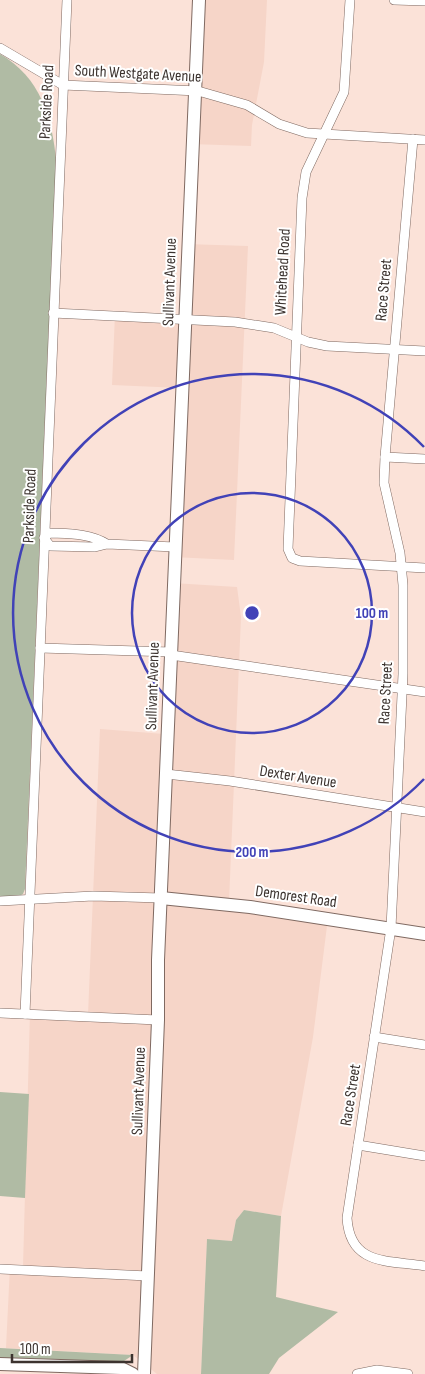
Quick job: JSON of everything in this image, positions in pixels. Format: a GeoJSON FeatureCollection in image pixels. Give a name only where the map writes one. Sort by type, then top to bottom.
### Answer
{"type":"FeatureCollection","features":[{"type":"Feature","properties":{"kind":"main road","name":"Sullivant Avenue"},"geometry":{"type":"LineString","coordinates":[[144,1374],[175,547],[199,0]]}},
{"type":"Feature","properties":{"kind":"main road","name":"Demorest Road"},"geometry":{"type":"LineString","coordinates":[[161,898],[250,907],[425,934]]}},
{"type":"Feature","properties":{"kind":"main road"},"geometry":{"type":"LineString","coordinates":[[0,1364],[121,1368],[133,1374]]}},
{"type":"Feature","properties":{"kind":"street","name":"Parkside Road"},"geometry":{"type":"LineString","coordinates":[[25,1014],[67,0]]}},
{"type":"Feature","properties":{"kind":"street","name":"Whitehead Road"},"geometry":{"type":"LineString","coordinates":[[350,0],[344,92],[306,172],[302,198],[287,545],[289,554],[300,561],[402,567]]}},
{"type":"Feature","properties":{"kind":"street"},"geometry":{"type":"LineString","coordinates":[[394,0],[425,1]]}},
{"type":"Feature","properties":{"kind":"street","name":"South Westgate Avenue"},"geometry":{"type":"LineString","coordinates":[[0,48],[63,85],[194,90],[216,94],[247,105],[279,124],[294,130],[324,135],[425,140]]}},
{"type":"Feature","properties":{"kind":"street","name":"Race Street"},"geometry":{"type":"LineString","coordinates":[[413,139],[384,483],[402,567],[404,634],[391,928],[347,1218],[348,1234],[355,1247],[363,1254],[373,1258],[425,1266]]}},
{"type":"Feature","properties":{"kind":"street"},"geometry":{"type":"LineString","coordinates":[[53,313],[235,322],[266,326],[317,344],[339,348],[425,351]]}},
{"type":"Feature","properties":{"kind":"street"},"geometry":{"type":"LineString","coordinates":[[385,457],[425,459]]}},
{"type":"Feature","properties":{"kind":"street"},"geometry":{"type":"LineString","coordinates":[[106,544],[96,537],[73,534],[50,534],[44,538],[50,546],[96,547],[106,544],[175,547]]}},
{"type":"Feature","properties":{"kind":"street"},"geometry":{"type":"LineString","coordinates":[[402,567],[425,568]]}},
{"type":"Feature","properties":{"kind":"street"},"geometry":{"type":"LineString","coordinates":[[40,648],[171,654],[425,692]]}},
{"type":"Feature","properties":{"kind":"street","name":"Dexter Avenue"},"geometry":{"type":"LineString","coordinates":[[166,774],[230,781],[425,812]]}},
{"type":"Feature","properties":{"kind":"street"},"geometry":{"type":"LineString","coordinates":[[0,901],[93,896],[161,898]]}},
{"type":"Feature","properties":{"kind":"street"},"geometry":{"type":"LineString","coordinates":[[0,1013],[158,1020]]}},
{"type":"Feature","properties":{"kind":"street"},"geometry":{"type":"LineString","coordinates":[[374,1037],[425,1045]]}},
{"type":"Feature","properties":{"kind":"street"},"geometry":{"type":"LineString","coordinates":[[358,1145],[425,1156]]}},
{"type":"Feature","properties":{"kind":"street"},"geometry":{"type":"LineString","coordinates":[[0,1269],[148,1276]]}},
{"type":"Feature","properties":{"kind":"street"},"geometry":{"type":"LineString","coordinates":[[357,1374],[377,1370],[408,1374]]}},
{"type":"Feature","properties":{"kind":"shaded area"},"geometry":{"type":"Polygon","coordinates":[[[196,0],[267,0],[264,62],[252,125],[251,146],[190,144],[196,0]]]}},
{"type":"Feature","properties":{"kind":"shaded area"},"geometry":{"type":"Polygon","coordinates":[[[186,244],[248,246],[234,560],[173,557],[181,388],[112,385],[115,314],[183,317],[186,244]]]}},
{"type":"Feature","properties":{"kind":"shaded area"},"geometry":{"type":"Polygon","coordinates":[[[173,583],[237,587],[241,617],[229,902],[328,918],[313,1037],[281,1216],[244,1210],[236,1220],[232,1241],[207,1239],[201,1374],[157,1374],[133,1355],[6,1348],[10,1266],[23,1267],[30,1012],[88,1015],[100,729],[164,734],[173,583]]]}},
{"type":"Feature","properties":{"kind":"green space"},"geometry":{"type":"Polygon","coordinates":[[[0,54],[14,63],[25,74],[42,100],[51,129],[56,160],[25,889],[23,894],[19,896],[0,896],[0,54]]]}},
{"type":"Feature","properties":{"kind":"green space"},"geometry":{"type":"Polygon","coordinates":[[[0,1092],[29,1094],[25,1198],[0,1196],[0,1092]]]}},
{"type":"Feature","properties":{"kind":"green space"},"geometry":{"type":"Polygon","coordinates":[[[244,1210],[281,1216],[276,1297],[338,1312],[279,1358],[269,1374],[201,1374],[207,1239],[232,1241],[236,1220],[244,1210]]]}},
{"type":"Feature","properties":{"kind":"green space"},"geometry":{"type":"Polygon","coordinates":[[[0,1348],[133,1355],[121,1363],[0,1358],[0,1348]]]}}]}
